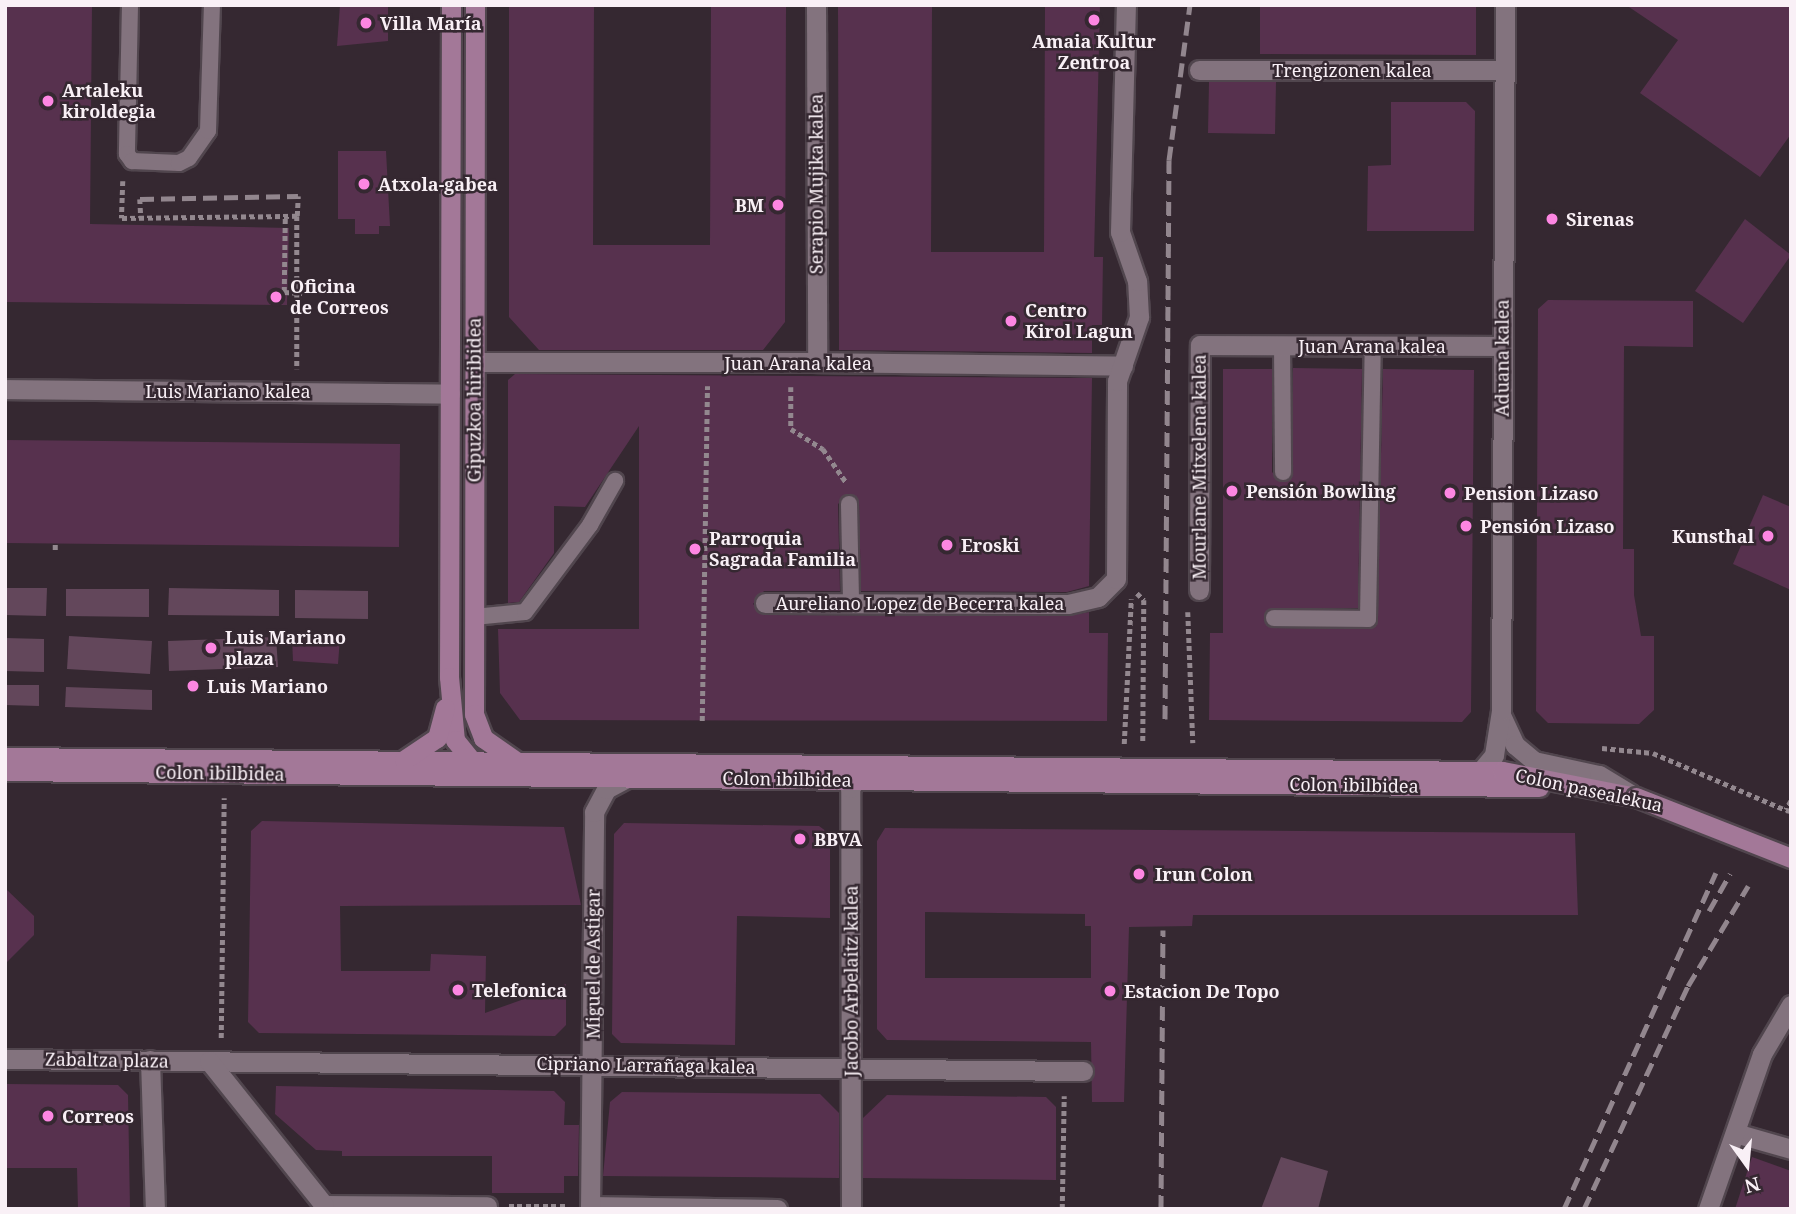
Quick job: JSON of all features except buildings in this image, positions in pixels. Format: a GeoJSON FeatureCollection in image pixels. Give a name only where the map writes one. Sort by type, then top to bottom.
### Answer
{"type":"FeatureCollection","features":[{"type":"Feature","properties":{"kind":"main road","name":"Gipuzkoa hiribidea"},"geometry":{"type":"LineString","coordinates":[[450,5],[449,677],[452,727],[471,762]]}},
{"type":"Feature","properties":{"kind":"main road","name":"Gipuzkoa hiribidea"},"geometry":{"type":"LineString","coordinates":[[475,5],[474,617],[477,727],[503,756],[529,762]]}},
{"type":"Feature","properties":{"kind":"main road","name":"Gipuzkoa hiribidea"},"geometry":{"type":"LineString","coordinates":[[400,761],[437,738],[449,677]]}},
{"type":"Feature","properties":{"kind":"main road","name":"Colon ibilbidea"},"geometry":{"type":"LineString","coordinates":[[5,757],[1493,771]]}},
{"type":"Feature","properties":{"kind":"main road"},"geometry":{"type":"LineString","coordinates":[[471,762],[506,776]]}},
{"type":"Feature","properties":{"kind":"main road","name":"Colon ibilbidea"},"geometry":{"type":"LineString","coordinates":[[5,771],[1568,788]]}},
{"type":"Feature","properties":{"kind":"main road","name":"Colon pasealekua"},"geometry":{"type":"LineString","coordinates":[[1493,771],[1568,788],[1636,797],[1791,858]]}},
{"type":"Feature","properties":{"kind":"street","name":"Serapio Mujika kalea"},"geometry":{"type":"LineString","coordinates":[[816,5],[817,362]]}},
{"type":"Feature","properties":{"kind":"street","name":"Aureliano Lopez de Becerra kalea"},"geometry":{"type":"LineString","coordinates":[[765,603],[1068,604],[1098,597],[1116,579],[1117,381],[1139,317],[1137,281],[1120,233],[1126,5]]}},
{"type":"Feature","properties":{"kind":"street","name":"Aduana kalea"},"geometry":{"type":"LineString","coordinates":[[1493,771],[1501,711],[1505,5]]}},
{"type":"Feature","properties":{"kind":"street","name":"Trengizonen kalea"},"geometry":{"type":"LineString","coordinates":[[1199,70],[1504,70]]}},
{"type":"Feature","properties":{"kind":"street","name":"Juan Arana kalea"},"geometry":{"type":"LineString","coordinates":[[1200,345],[1502,346]]}},
{"type":"Feature","properties":{"kind":"street","name":"Mourlane Mitxelena kalea"},"geometry":{"type":"LineString","coordinates":[[1199,590],[1200,345]]}},
{"type":"Feature","properties":{"kind":"street","name":"Juan Arana kalea"},"geometry":{"type":"LineString","coordinates":[[474,362],[817,362],[1126,358]]}},
{"type":"Feature","properties":{"kind":"street","name":"Luis Mariano kalea"},"geometry":{"type":"LineString","coordinates":[[5,389],[450,394]]}},
{"type":"Feature","properties":{"kind":"street","name":"Aduana kalea"},"geometry":{"type":"LineString","coordinates":[[1501,711],[1507,735],[1524,754],[1545,765],[1599,775],[1636,797]]}},
{"type":"Feature","properties":{"kind":"street"},"geometry":{"type":"LineString","coordinates":[[853,780],[874,766]]}},
{"type":"Feature","properties":{"kind":"street"},"geometry":{"type":"LineString","coordinates":[[1454,786],[1493,771]]}},
{"type":"Feature","properties":{"kind":"street","name":"Miguel de Astigar"},"geometry":{"type":"LineString","coordinates":[[590,1208],[594,812],[606,789],[629,778]]}},
{"type":"Feature","properties":{"kind":"street","name":"Jacobo Arbelaitz kalea"},"geometry":{"type":"LineString","coordinates":[[851,1209],[853,780]]}},
{"type":"Feature","properties":{"kind":"street"},"geometry":{"type":"LineString","coordinates":[[1708,1209],[1762,1054],[1791,1005]]}},
{"type":"Feature","properties":{"kind":"street","name":"Zabaltza plaza"},"geometry":{"type":"LineString","coordinates":[[5,1059],[209,1061]]}},
{"type":"Feature","properties":{"kind":"street"},"geometry":{"type":"LineString","coordinates":[[150,1060],[155,1209]]}},
{"type":"Feature","properties":{"kind":"street"},"geometry":{"type":"LineString","coordinates":[[209,1061],[325,1207],[487,1206]]}},
{"type":"Feature","properties":{"kind":"street","name":"Cipriano Larrañaga kalea"},"geometry":{"type":"LineString","coordinates":[[209,1061],[1074,1071]]}},
{"type":"Feature","properties":{"kind":"street"},"geometry":{"type":"LineString","coordinates":[[1735,1133],[1791,1149]]}},
{"type":"Feature","properties":{"kind":"street"},"geometry":{"type":"LineString","coordinates":[[590,1208],[777,1209]]}},
{"type":"Feature","properties":{"kind":"lane"},"geometry":{"type":"LineString","coordinates":[[130,5],[128,156],[132,161],[185,162],[208,131],[212,5]]}},
{"type":"Feature","properties":{"kind":"lane"},"geometry":{"type":"LineString","coordinates":[[1282,345],[1283,472]]}},
{"type":"Feature","properties":{"kind":"lane"},"geometry":{"type":"LineString","coordinates":[[1274,618],[1368,619],[1373,345]]}},
{"type":"Feature","properties":{"kind":"lane"},"geometry":{"type":"LineString","coordinates":[[474,617],[525,612],[590,526],[615,481]]}},
{"type":"Feature","properties":{"kind":"lane"},"geometry":{"type":"LineString","coordinates":[[849,504],[851,603]]}},
{"type":"Feature","properties":{"kind":"path"},"geometry":{"type":"LineString","coordinates":[[128,156],[122,218],[297,216]]}},
{"type":"Feature","properties":{"kind":"path"},"geometry":{"type":"LineString","coordinates":[[297,391],[298,196]]}},
{"type":"Feature","properties":{"kind":"path"},"geometry":{"type":"LineString","coordinates":[[140,199],[141,218]]}},
{"type":"Feature","properties":{"kind":"path"},"geometry":{"type":"LineString","coordinates":[[285,216],[284,292],[316,293]]}},
{"type":"Feature","properties":{"kind":"path"},"geometry":{"type":"LineString","coordinates":[[702,721],[708,372]]}},
{"type":"Feature","properties":{"kind":"path"},"geometry":{"type":"LineString","coordinates":[[791,396],[791,429],[823,449],[844,473],[849,504]]}},
{"type":"Feature","properties":{"kind":"path"},"geometry":{"type":"LineString","coordinates":[[55,543],[55,550]]}},
{"type":"Feature","properties":{"kind":"path"},"geometry":{"type":"LineString","coordinates":[[1125,722],[1131,587],[1143,600],[1142,768]]}},
{"type":"Feature","properties":{"kind":"path"},"geometry":{"type":"LineString","coordinates":[[1190,629],[1192,722]]}},
{"type":"Feature","properties":{"kind":"path"},"geometry":{"type":"LineString","coordinates":[[1596,747],[1653,753],[1788,811],[1791,801]]}},
{"type":"Feature","properties":{"kind":"path"},"geometry":{"type":"LineString","coordinates":[[227,773],[221,1054],[235,1060]]}},
{"type":"Feature","properties":{"kind":"path"},"geometry":{"type":"LineString","coordinates":[[1062,1209],[1074,1071]]}},
{"type":"Feature","properties":{"kind":"path"},"geometry":{"type":"LineString","coordinates":[[487,1206],[590,1208]]}},
{"type":"Feature","properties":{"kind":"shaded area"},"geometry":{"type":"Polygon","coordinates":[[[5,588],[47,588],[46,616],[5,615],[5,588]]]}},
{"type":"Feature","properties":{"kind":"shaded area"},"geometry":{"type":"Polygon","coordinates":[[[169,588],[279,590],[279,616],[168,615],[169,588]]]}},
{"type":"Feature","properties":{"kind":"shaded area"},"geometry":{"type":"Polygon","coordinates":[[[66,589],[149,589],[149,617],[66,616],[66,589]]]}},
{"type":"Feature","properties":{"kind":"shaded area"},"geometry":{"type":"Polygon","coordinates":[[[295,590],[368,591],[368,619],[295,618],[295,590]]]}},
{"type":"Feature","properties":{"kind":"shaded area"},"geometry":{"type":"Polygon","coordinates":[[[69,636],[152,641],[150,674],[67,669],[69,636]]]}},
{"type":"Feature","properties":{"kind":"shaded area"},"geometry":{"type":"Polygon","coordinates":[[[276,637],[278,667],[169,671],[168,641],[276,637]]]}},
{"type":"Feature","properties":{"kind":"shaded area"},"geometry":{"type":"Polygon","coordinates":[[[5,638],[44,639],[44,672],[5,671],[5,638]]]}},
{"type":"Feature","properties":{"kind":"shaded area"},"geometry":{"type":"Polygon","coordinates":[[[5,685],[39,685],[39,706],[5,705],[5,685]]]}},
{"type":"Feature","properties":{"kind":"shaded area"},"geometry":{"type":"Polygon","coordinates":[[[66,687],[152,690],[152,710],[65,707],[66,687]]]}},
{"type":"Feature","properties":{"kind":"shaded area"},"geometry":{"type":"Polygon","coordinates":[[[1281,1157],[1328,1171],[1318,1209],[1261,1209],[1281,1157]]]}},
{"type":"Feature","properties":{"kind":"railway"},"geometry":{"type":"LineString","coordinates":[[1165,719],[1169,160],[1190,5]]}},
{"type":"Feature","properties":{"kind":"railway"},"geometry":{"type":"LineString","coordinates":[[140,199],[298,196]]}},
{"type":"Feature","properties":{"kind":"railway"},"geometry":{"type":"LineString","coordinates":[[1564,1209],[1716,873]]}},
{"type":"Feature","properties":{"kind":"railway"},"geometry":{"type":"LineString","coordinates":[[1709,911],[1730,874]]}},
{"type":"Feature","properties":{"kind":"railway"},"geometry":{"type":"LineString","coordinates":[[1584,1209],[1688,986],[1748,886]]}},
{"type":"Feature","properties":{"kind":"railway"},"geometry":{"type":"LineString","coordinates":[[1161,1209],[1163,930]]}},
{"type":"Feature","properties":{"kind":"place","name":"Amaia Kultur Zentroa"},"geometry":{"type":"Point","coordinates":[1094,20]}},
{"type":"Feature","properties":{"kind":"place","name":"Villa María"},"geometry":{"type":"Point","coordinates":[366,23]}},
{"type":"Feature","properties":{"kind":"place","name":"Artaleku kiroldegia"},"geometry":{"type":"Point","coordinates":[48,101]}},
{"type":"Feature","properties":{"kind":"place","name":"Atxola-gabea"},"geometry":{"type":"Point","coordinates":[364,184]}},
{"type":"Feature","properties":{"kind":"place","name":"BM"},"geometry":{"type":"Point","coordinates":[778,205]}},
{"type":"Feature","properties":{"kind":"place","name":"Sirenas"},"geometry":{"type":"Point","coordinates":[1552,219]}},
{"type":"Feature","properties":{"kind":"place","name":"Oficina de Correos"},"geometry":{"type":"Point","coordinates":[276,297]}},
{"type":"Feature","properties":{"kind":"place","name":"Centro Kirol Lagun"},"geometry":{"type":"Point","coordinates":[1011,321]}},
{"type":"Feature","properties":{"kind":"place","name":"Pensión Bowling"},"geometry":{"type":"Point","coordinates":[1232,491]}},
{"type":"Feature","properties":{"kind":"place","name":"Pension Lizaso"},"geometry":{"type":"Point","coordinates":[1450,493]}},
{"type":"Feature","properties":{"kind":"place","name":"Pensión Lizaso"},"geometry":{"type":"Point","coordinates":[1466,526]}},
{"type":"Feature","properties":{"kind":"place","name":"Kunsthal"},"geometry":{"type":"Point","coordinates":[1768,536]}},
{"type":"Feature","properties":{"kind":"place","name":"Eroski"},"geometry":{"type":"Point","coordinates":[947,545]}},
{"type":"Feature","properties":{"kind":"place","name":"Parroquia Sagrada Familia"},"geometry":{"type":"Point","coordinates":[695,549]}},
{"type":"Feature","properties":{"kind":"place","name":"Luis Mariano plaza"},"geometry":{"type":"Point","coordinates":[211,648]}},
{"type":"Feature","properties":{"kind":"place","name":"Luis Mariano"},"geometry":{"type":"Point","coordinates":[193,686]}},
{"type":"Feature","properties":{"kind":"place","name":"BBVA"},"geometry":{"type":"Point","coordinates":[800,839]}},
{"type":"Feature","properties":{"kind":"place","name":"Irun Colon"},"geometry":{"type":"Point","coordinates":[1139,874]}},
{"type":"Feature","properties":{"kind":"place","name":"Telefonica"},"geometry":{"type":"Point","coordinates":[458,990]}},
{"type":"Feature","properties":{"kind":"place","name":"Estacion De Topo"},"geometry":{"type":"Point","coordinates":[1110,991]}},
{"type":"Feature","properties":{"kind":"place","name":"Correos"},"geometry":{"type":"Point","coordinates":[48,1116]}}]}
